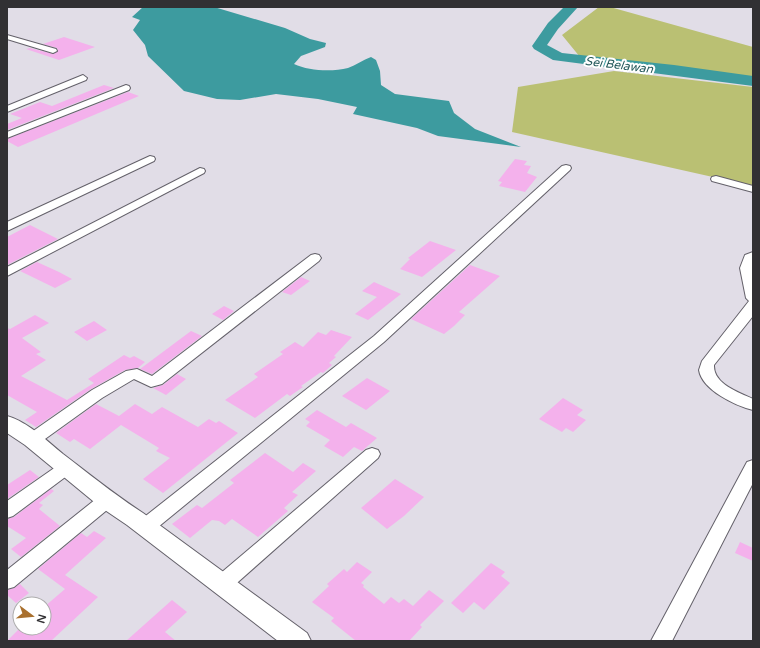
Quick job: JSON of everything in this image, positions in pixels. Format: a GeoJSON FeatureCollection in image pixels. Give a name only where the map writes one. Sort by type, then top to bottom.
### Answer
{"type":"FeatureCollection","features":[{"type":"Feature","properties":{"kind":"street"},"geometry":{"type":"LineString","coordinates":[[7,37],[53,51]]}},
{"type":"Feature","properties":{"kind":"street"},"geometry":{"type":"LineString","coordinates":[[7,109],[83,78]]}},
{"type":"Feature","properties":{"kind":"street"},"geometry":{"type":"LineString","coordinates":[[8,134],[126,88]]}},
{"type":"Feature","properties":{"kind":"street"},"geometry":{"type":"LineString","coordinates":[[7,227],[150,159]]}},
{"type":"Feature","properties":{"kind":"street"},"geometry":{"type":"LineString","coordinates":[[145,527],[379,339],[566,168]]}},
{"type":"Feature","properties":{"kind":"street"},"geometry":{"type":"LineString","coordinates":[[7,272],[200,171]]}},
{"type":"Feature","properties":{"kind":"street"},"geometry":{"type":"LineString","coordinates":[[716,179],[753,189]]}},
{"type":"Feature","properties":{"kind":"street"},"geometry":{"type":"LineString","coordinates":[[753,256],[749,258],[746,268],[753,298]]}},
{"type":"Feature","properties":{"kind":"street"},"geometry":{"type":"LineString","coordinates":[[32,440],[97,394],[131,374],[137,374],[151,382],[157,380],[315,258]]}},
{"type":"Feature","properties":{"kind":"street"},"geometry":{"type":"LineString","coordinates":[[753,304],[748,313],[707,364],[706,373],[711,380],[728,393],[753,405]]}},
{"type":"Feature","properties":{"kind":"street"},"geometry":{"type":"LineString","coordinates":[[7,423],[32,440],[107,500],[135,518],[298,641]]}},
{"type":"Feature","properties":{"kind":"street"},"geometry":{"type":"LineString","coordinates":[[222,584],[372,454]]}},
{"type":"Feature","properties":{"kind":"street"},"geometry":{"type":"LineString","coordinates":[[661,641],[753,466]]}},
{"type":"Feature","properties":{"kind":"street"},"geometry":{"type":"LineString","coordinates":[[7,511],[66,468]]}},
{"type":"Feature","properties":{"kind":"street"},"geometry":{"type":"LineString","coordinates":[[7,581],[107,500]]}},
{"type":"Feature","properties":{"kind":"green space"},"geometry":{"type":"Polygon","coordinates":[[[599,7],[610,7],[753,47],[753,79],[580,57],[562,35],[599,7]]]}},
{"type":"Feature","properties":{"kind":"green space"},"geometry":{"type":"Polygon","coordinates":[[[614,71],[753,87],[753,186],[512,132],[518,87],[614,71]]]}},
{"type":"Feature","properties":{"kind":"water"},"geometry":{"type":"Polygon","coordinates":[[[143,7],[214,7],[285,28],[310,39],[326,43],[325,47],[301,56],[294,64],[307,68],[328,70],[348,68],[371,57],[376,60],[380,71],[381,85],[395,94],[449,101],[454,113],[475,129],[521,147],[438,136],[417,128],[353,114],[357,107],[318,99],[276,94],[240,100],[217,99],[184,91],[148,56],[145,45],[133,30],[140,20],[132,17],[143,7]]]}},
{"type":"Feature","properties":{"kind":"building"},"geometry":{"type":"Polygon","coordinates":[[[64,37],[95,47],[59,60],[26,49],[30,48],[54,54],[58,51],[57,48],[43,44],[64,37]]]}},
{"type":"Feature","properties":{"kind":"building"},"geometry":{"type":"Polygon","coordinates":[[[104,85],[114,88],[7,130],[7,124],[22,118],[10,114],[40,102],[52,106],[104,85]]]}},
{"type":"Feature","properties":{"kind":"building"},"geometry":{"type":"Polygon","coordinates":[[[128,92],[139,96],[18,147],[7,141],[7,139],[128,92]]]}},
{"type":"Feature","properties":{"kind":"building"},"geometry":{"type":"Polygon","coordinates":[[[515,159],[527,161],[524,165],[531,166],[527,173],[537,177],[525,192],[499,186],[502,182],[498,181],[515,159]]]}},
{"type":"Feature","properties":{"kind":"building"},"geometry":{"type":"Polygon","coordinates":[[[30,225],[58,239],[7,265],[7,237],[30,225]]]}},
{"type":"Feature","properties":{"kind":"building"},"geometry":{"type":"Polygon","coordinates":[[[430,241],[456,250],[422,277],[400,269],[410,259],[408,258],[430,241]]]}},
{"type":"Feature","properties":{"kind":"building"},"geometry":{"type":"Polygon","coordinates":[[[37,262],[72,279],[55,288],[20,271],[37,262]]]}},
{"type":"Feature","properties":{"kind":"building"},"geometry":{"type":"Polygon","coordinates":[[[470,265],[500,276],[459,312],[465,315],[454,326],[444,334],[411,319],[470,265]]]}},
{"type":"Feature","properties":{"kind":"building"},"geometry":{"type":"Polygon","coordinates":[[[301,277],[310,281],[291,295],[282,292],[301,277]]]}},
{"type":"Feature","properties":{"kind":"building"},"geometry":{"type":"Polygon","coordinates":[[[374,282],[401,294],[368,320],[355,314],[377,297],[362,291],[374,282]]]}},
{"type":"Feature","properties":{"kind":"building"},"geometry":{"type":"Polygon","coordinates":[[[224,306],[234,311],[223,320],[212,314],[224,306]]]}},
{"type":"Feature","properties":{"kind":"building"},"geometry":{"type":"Polygon","coordinates":[[[35,315],[49,323],[22,338],[41,352],[36,354],[46,360],[21,376],[67,400],[94,383],[88,379],[124,355],[130,358],[134,356],[145,362],[138,368],[125,370],[91,389],[36,427],[25,420],[37,412],[7,395],[7,328],[10,329],[35,315]]]}},
{"type":"Feature","properties":{"kind":"building"},"geometry":{"type":"Polygon","coordinates":[[[94,321],[107,330],[87,341],[74,332],[94,321]]]}},
{"type":"Feature","properties":{"kind":"building"},"geometry":{"type":"Polygon","coordinates":[[[331,330],[352,337],[334,356],[336,357],[329,363],[332,365],[323,373],[321,372],[301,386],[303,387],[290,396],[287,394],[255,418],[225,400],[258,377],[254,374],[283,354],[280,352],[295,342],[303,347],[318,332],[326,335],[331,330]]]}},
{"type":"Feature","properties":{"kind":"building"},"geometry":{"type":"Polygon","coordinates":[[[191,331],[202,336],[152,374],[140,369],[191,331]]]}},
{"type":"Feature","properties":{"kind":"building"},"geometry":{"type":"Polygon","coordinates":[[[177,374],[186,379],[166,395],[153,388],[163,385],[177,374]]]}},
{"type":"Feature","properties":{"kind":"building"},"geometry":{"type":"Polygon","coordinates":[[[367,378],[390,391],[366,410],[342,396],[367,378]]]}},
{"type":"Feature","properties":{"kind":"building"},"geometry":{"type":"Polygon","coordinates":[[[563,398],[583,410],[577,415],[586,420],[573,432],[566,428],[562,432],[539,419],[563,398]]]}},
{"type":"Feature","properties":{"kind":"building"},"geometry":{"type":"Polygon","coordinates":[[[96,404],[119,416],[135,404],[152,414],[162,407],[198,427],[209,419],[216,423],[219,421],[238,433],[163,493],[143,479],[170,458],[156,451],[159,448],[121,425],[90,449],[74,439],[70,442],[56,433],[96,404]]]}},
{"type":"Feature","properties":{"kind":"building"},"geometry":{"type":"Polygon","coordinates":[[[317,410],[346,427],[351,423],[377,438],[362,451],[354,447],[343,457],[324,446],[330,440],[306,426],[310,422],[305,419],[317,410]]]}},
{"type":"Feature","properties":{"kind":"building"},"geometry":{"type":"Polygon","coordinates":[[[265,453],[293,472],[303,463],[316,471],[292,492],[298,495],[284,508],[288,511],[258,537],[232,519],[225,525],[219,521],[212,520],[190,538],[172,524],[197,505],[202,508],[234,483],[230,480],[265,453]]]}},
{"type":"Feature","properties":{"kind":"building"},"geometry":{"type":"Polygon","coordinates":[[[30,470],[39,477],[7,499],[7,485],[30,470]]]}},
{"type":"Feature","properties":{"kind":"building"},"geometry":{"type":"Polygon","coordinates":[[[395,479],[424,497],[404,516],[387,529],[361,508],[395,479]]]}},
{"type":"Feature","properties":{"kind":"building"},"geometry":{"type":"Polygon","coordinates":[[[51,489],[54,491],[39,503],[43,505],[39,509],[60,526],[21,557],[11,549],[26,538],[7,526],[7,519],[14,517],[51,489]]]}},
{"type":"Feature","properties":{"kind":"building"},"geometry":{"type":"Polygon","coordinates":[[[94,531],[106,538],[65,575],[98,597],[51,641],[7,641],[12,636],[52,636],[52,600],[65,589],[38,569],[81,533],[87,537],[94,531]]]}},
{"type":"Feature","properties":{"kind":"building"},"geometry":{"type":"Polygon","coordinates":[[[740,542],[753,548],[753,561],[735,553],[740,542]]]}},
{"type":"Feature","properties":{"kind":"building"},"geometry":{"type":"Polygon","coordinates":[[[357,562],[372,572],[361,583],[364,585],[363,587],[384,604],[391,597],[399,603],[404,599],[413,606],[429,590],[444,601],[420,625],[422,627],[409,641],[356,641],[331,621],[334,618],[312,602],[329,586],[327,584],[344,569],[347,572],[357,562]]]}},
{"type":"Feature","properties":{"kind":"building"},"geometry":{"type":"Polygon","coordinates":[[[491,563],[505,572],[501,576],[510,583],[484,610],[474,602],[463,613],[451,603],[491,563]]]}},
{"type":"Feature","properties":{"kind":"building"},"geometry":{"type":"Polygon","coordinates":[[[20,584],[29,593],[25,596],[12,596],[12,599],[7,595],[7,590],[20,584]]]}},
{"type":"Feature","properties":{"kind":"building"},"geometry":{"type":"Polygon","coordinates":[[[172,600],[187,612],[165,632],[176,641],[126,641],[172,600]]]}},
{"type":"Feature","properties":{"kind":"waterway","name":"Sei Belawan"},"geometry":{"type":"LineString","coordinates":[[571,7],[553,26],[539,46],[558,57],[674,70],[753,81]]}}]}
